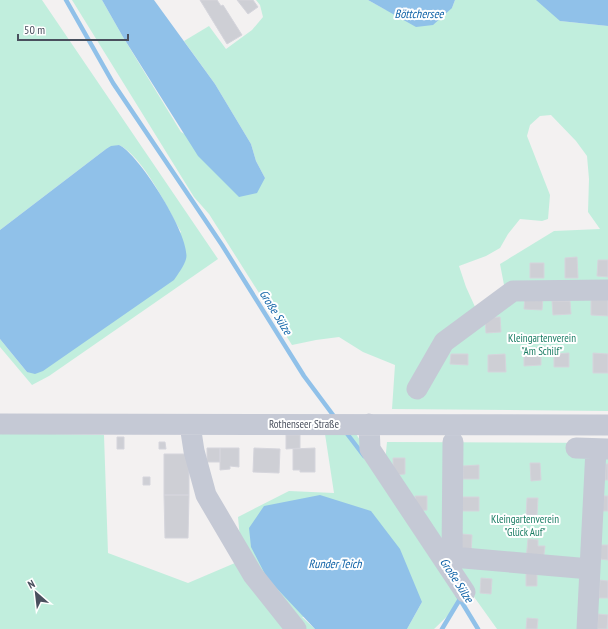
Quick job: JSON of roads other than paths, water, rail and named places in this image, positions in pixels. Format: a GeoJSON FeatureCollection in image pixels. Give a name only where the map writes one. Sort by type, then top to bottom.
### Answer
{"type":"FeatureCollection","features":[{"type":"Feature","properties":{"kind":"street"},"geometry":{"type":"LineString","coordinates":[[417,389],[444,342],[513,291],[608,290]]}},
{"type":"Feature","properties":{"kind":"street","name":"Rothenseer Straße"},"geometry":{"type":"LineString","coordinates":[[0,424],[608,425]]}},
{"type":"Feature","properties":{"kind":"street"},"geometry":{"type":"LineString","coordinates":[[190,424],[194,451],[206,495],[253,575],[296,629]]}},
{"type":"Feature","properties":{"kind":"street"},"geometry":{"type":"LineString","coordinates":[[360,424],[370,449],[465,592]]}},
{"type":"Feature","properties":{"kind":"street"},"geometry":{"type":"LineString","coordinates":[[453,442],[452,557],[590,569]]}},
{"type":"Feature","properties":{"kind":"street"},"geometry":{"type":"LineString","coordinates":[[587,629],[594,449]]}},
{"type":"Feature","properties":{"kind":"water"},"geometry":{"type":"Polygon","coordinates":[[[102,0],[154,0],[215,84],[251,144],[256,161],[265,178],[257,193],[239,197],[198,156],[123,37],[102,0]]]}},
{"type":"Feature","properties":{"kind":"water","name":"Böttchersee"},"geometry":{"type":"Polygon","coordinates":[[[368,0],[455,0],[452,8],[433,25],[416,27],[368,0]]]}},
{"type":"Feature","properties":{"kind":"water"},"geometry":{"type":"Polygon","coordinates":[[[536,0],[608,0],[608,26],[560,21],[536,0]]]}},
{"type":"Feature","properties":{"kind":"water"},"geometry":{"type":"Polygon","coordinates":[[[119,145],[128,152],[151,179],[173,216],[186,248],[185,262],[174,280],[43,371],[35,374],[27,372],[0,339],[0,230],[106,149],[111,146],[119,145]]]}},
{"type":"Feature","properties":{"kind":"water","name":"Runder Teich"},"geometry":{"type":"Polygon","coordinates":[[[320,495],[371,511],[400,549],[422,602],[407,629],[315,629],[267,578],[251,547],[249,528],[264,506],[320,495]]]}},
{"type":"Feature","properties":{"kind":"waterway","name":"Große Sülze"},"geometry":{"type":"LineString","coordinates":[[66,0],[113,83],[222,245],[304,376],[336,419]]}},
{"type":"Feature","properties":{"kind":"waterway","name":"Große Sülze"},"geometry":{"type":"LineString","coordinates":[[345,431],[364,456]]}},
{"type":"Feature","properties":{"kind":"waterway","name":"Große Sülze"},"geometry":{"type":"LineString","coordinates":[[458,596],[478,629]]}},
{"type":"Feature","properties":{"kind":"waterway"},"geometry":{"type":"LineString","coordinates":[[442,629],[460,599]]}},
{"type":"Feature","properties":{"kind":"park label","name":"Kleingartenverein \"Am Schilf\""},"geometry":{"type":"Point","coordinates":[542,344]}},
{"type":"Feature","properties":{"kind":"park label","name":"Kleingartenverein \"Glück Auf\""},"geometry":{"type":"Point","coordinates":[525,525]}}]}
